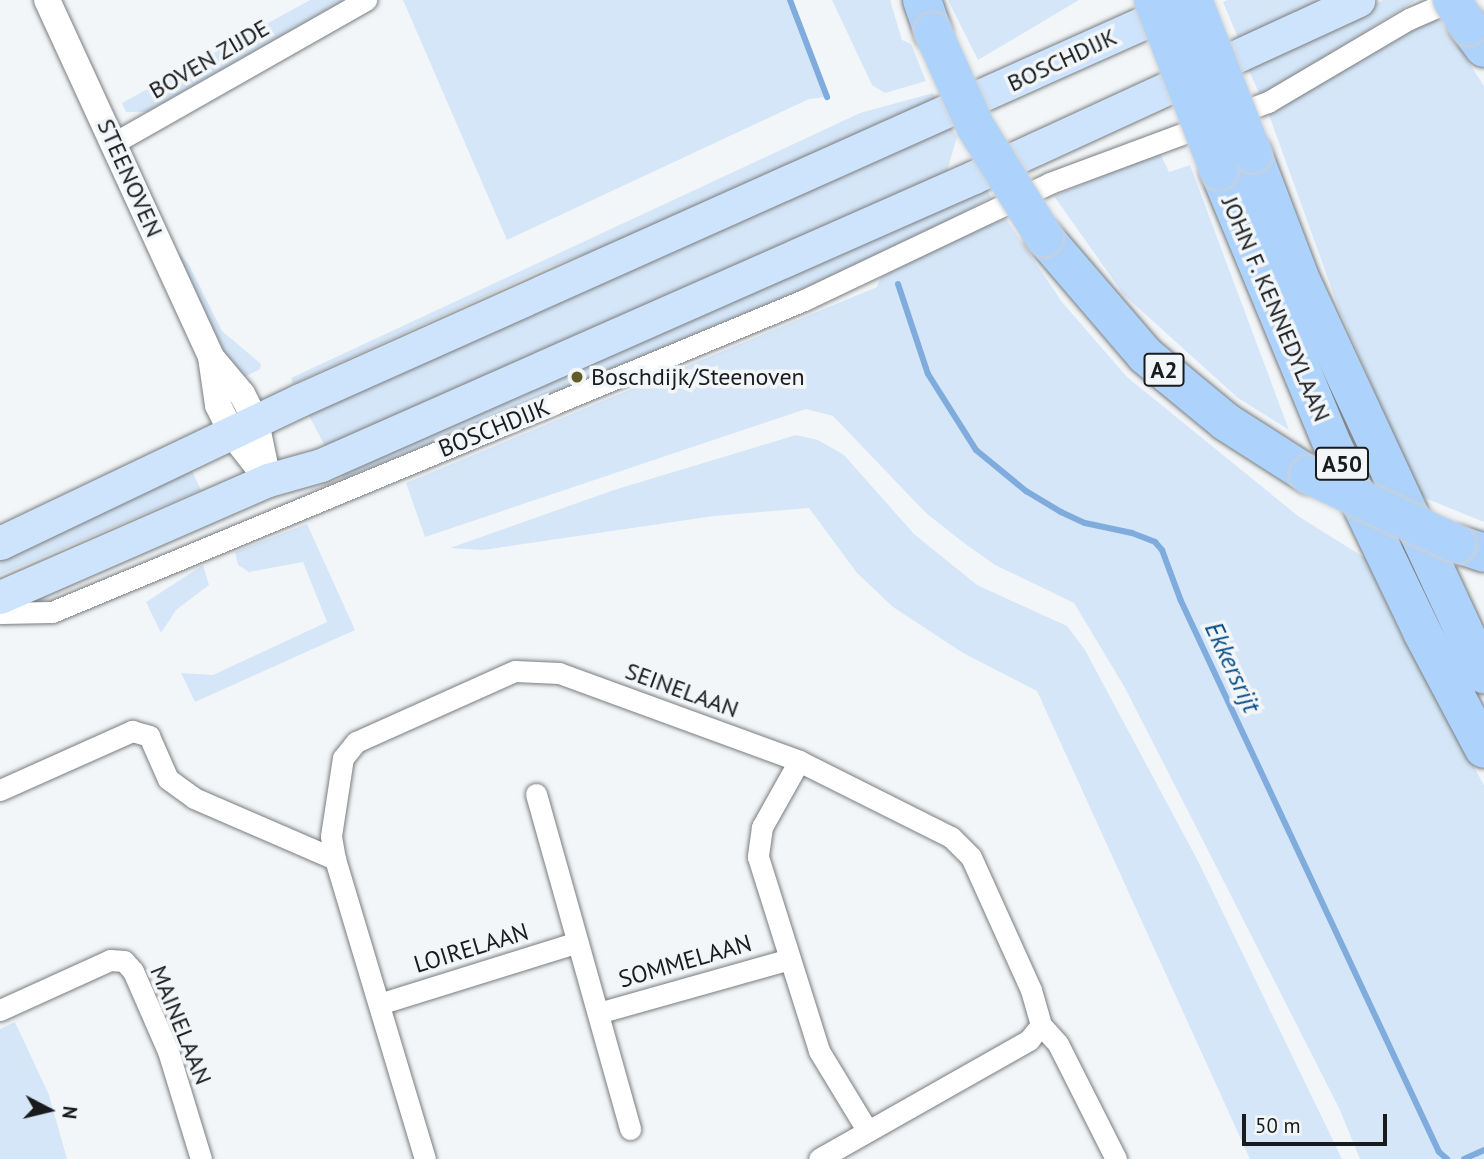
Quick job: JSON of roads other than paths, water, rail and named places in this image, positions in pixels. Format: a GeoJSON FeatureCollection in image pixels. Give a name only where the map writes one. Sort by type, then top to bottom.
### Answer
{"type":"FeatureCollection","features":[{"type":"Feature","properties":{"kind":"highway","name":"JOHN F. KENNEDYLAAN"},"geometry":{"type":"LineString","coordinates":[[1153,0],[1219,171],[1334,448],[1422,632],[1484,749]]}},
{"type":"Feature","properties":{"kind":"highway","name":"BOSCHDIJK"},"geometry":{"type":"LineString","coordinates":[[1194,0],[1253,154]]}},
{"type":"Feature","properties":{"kind":"highway","name":"A2"},"geometry":{"type":"LineString","coordinates":[[928,16],[975,126],[1044,237],[1145,355],[1226,422],[1309,475],[1471,549]]}},
{"type":"Feature","properties":{"kind":"highway","name":"JOHN F. KENNEDYLAAN"},"geometry":{"type":"LineString","coordinates":[[1253,154],[1311,302],[1484,674]]}},
{"type":"Feature","properties":{"kind":"main road","name":"BOSCHDIJK"},"geometry":{"type":"LineString","coordinates":[[0,543],[244,428],[1194,0]]}},
{"type":"Feature","properties":{"kind":"main road","name":"BOSCHDIJK"},"geometry":{"type":"LineString","coordinates":[[0,597],[268,480],[321,465],[961,183],[1358,0]]}},
{"type":"Feature","properties":{"kind":"street","name":"STEENOVEN"},"geometry":{"type":"LineString","coordinates":[[47,0],[211,357],[242,394],[244,428],[268,480]]}},
{"type":"Feature","properties":{"kind":"street","name":"BOVEN ZIJDE"},"geometry":{"type":"LineString","coordinates":[[114,143],[366,0]]}},
{"type":"Feature","properties":{"kind":"street","name":"BOSCHDIJK"},"geometry":{"type":"LineString","coordinates":[[0,613],[52,612],[817,295],[1050,183],[1268,102],[1409,19],[1464,19]]}},
{"type":"Feature","properties":{"kind":"street","name":"SEINELAAN"},"geometry":{"type":"LineString","coordinates":[[425,1159],[335,859],[331,836],[343,758],[356,741],[515,671],[559,673],[799,761],[951,837],[971,857],[1031,990],[1041,1026]]}},
{"type":"Feature","properties":{"kind":"street"},"geometry":{"type":"LineString","coordinates":[[0,790],[132,731],[149,736],[168,779],[194,797],[335,859]]}},
{"type":"Feature","properties":{"kind":"street","name":"SOMMELAAN"},"geometry":{"type":"LineString","coordinates":[[799,761],[762,827],[758,857],[787,960],[819,1051],[867,1130]]}},
{"type":"Feature","properties":{"kind":"street"},"geometry":{"type":"LineString","coordinates":[[536,794],[631,1129]]}},
{"type":"Feature","properties":{"kind":"street","name":"LOIRELAAN"},"geometry":{"type":"LineString","coordinates":[[379,1004],[578,943]]}},
{"type":"Feature","properties":{"kind":"street","name":"MAINELAAN"},"geometry":{"type":"LineString","coordinates":[[0,1010],[110,960],[124,961],[133,971],[168,1051],[201,1159]]}},
{"type":"Feature","properties":{"kind":"street","name":"SOMMELAAN"},"geometry":{"type":"LineString","coordinates":[[598,1013],[787,960]]}},
{"type":"Feature","properties":{"kind":"street"},"geometry":{"type":"LineString","coordinates":[[819,1159],[1029,1040],[1041,1026],[1058,1044],[1116,1159]]}},
{"type":"Feature","properties":{"kind":"waterway","name":"Ekkersrijt"},"geometry":{"type":"LineString","coordinates":[[790,0],[827,97]]}},
{"type":"Feature","properties":{"kind":"waterway","name":"Ekkersrijt"},"geometry":{"type":"LineString","coordinates":[[898,284],[928,374],[976,450],[1026,491],[1061,512],[1085,523],[1132,533],[1155,542],[1162,550],[1181,601],[1439,1152],[1447,1159]]}},
{"type":"Feature","properties":{"kind":"waterway"},"geometry":{"type":"LineString","coordinates":[[1464,1159],[1484,1150]]}},
{"type":"Feature","properties":{"kind":"place","name":"Boschdijk/Steenoven"},"geometry":{"type":"Point","coordinates":[577,377]}}]}
